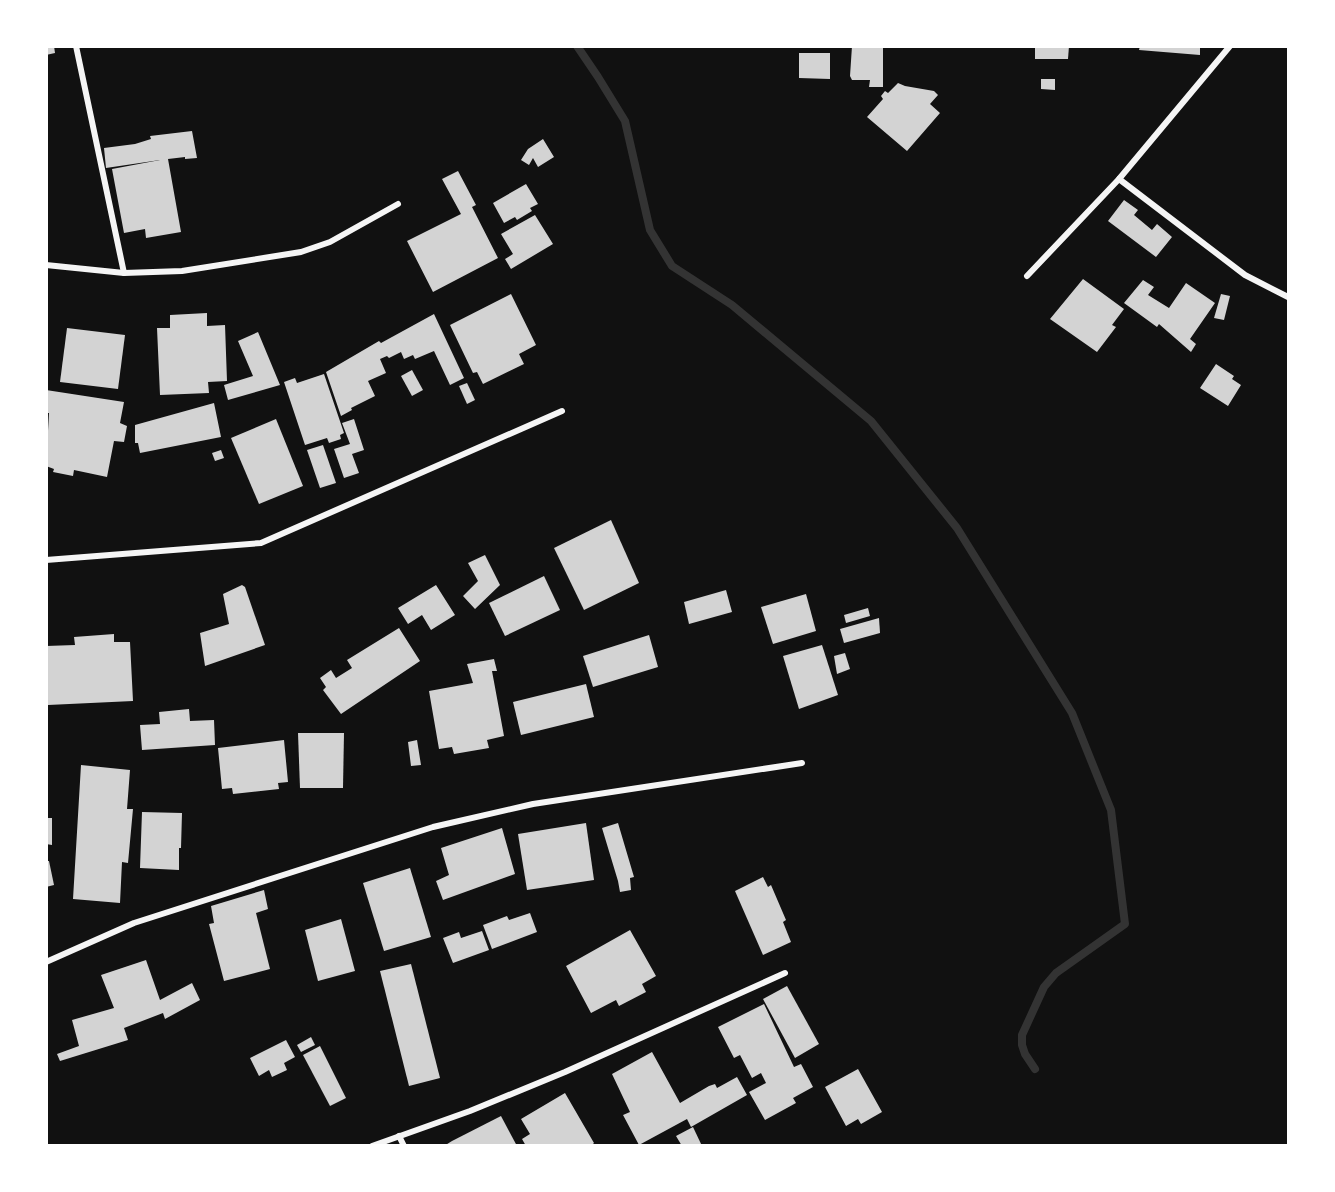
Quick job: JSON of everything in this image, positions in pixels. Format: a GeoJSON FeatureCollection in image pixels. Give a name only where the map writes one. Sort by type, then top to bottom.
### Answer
{"type":"FeatureCollection","features":[{"type":"Feature","properties":{"kind":"street"},"geometry":{"type":"LineString","coordinates":[[76,46],[124,273]]}},
{"type":"Feature","properties":{"kind":"street"},"geometry":{"type":"LineString","coordinates":[[1027,276],[1119,179],[1230,46]]}},
{"type":"Feature","properties":{"kind":"street"},"geometry":{"type":"LineString","coordinates":[[1119,179],[1245,275],[1288,297]]}},
{"type":"Feature","properties":{"kind":"street"},"geometry":{"type":"LineString","coordinates":[[46,265],[124,273],[182,271],[301,252],[330,242],[398,204]]}},
{"type":"Feature","properties":{"kind":"street"},"geometry":{"type":"LineString","coordinates":[[46,560],[261,543],[562,411]]}},
{"type":"Feature","properties":{"kind":"street"},"geometry":{"type":"LineString","coordinates":[[46,962],[134,923],[433,828],[533,804],[802,763]]}},
{"type":"Feature","properties":{"kind":"street"},"geometry":{"type":"LineString","coordinates":[[372,1146],[565,1072],[785,973]]}},
{"type":"Feature","properties":{"kind":"street"},"geometry":{"type":"LineString","coordinates":[[399,1136],[404,1146]]}},
{"type":"Feature","properties":{"kind":"building"},"geometry":{"type":"Polygon","coordinates":[[[46,46],[54,46],[55,53],[46,55],[46,46]]]}},
{"type":"Feature","properties":{"kind":"building"},"geometry":{"type":"Polygon","coordinates":[[[852,46],[883,46],[883,87],[869,87],[870,80],[852,80],[850,76],[852,46]]]}},
{"type":"Feature","properties":{"kind":"building"},"geometry":{"type":"Polygon","coordinates":[[[1035,46],[1069,46],[1068,59],[1035,59],[1035,46]]]}},
{"type":"Feature","properties":{"kind":"building"},"geometry":{"type":"Polygon","coordinates":[[[1140,46],[1200,46],[1200,55],[1139,50],[1140,46]]]}},
{"type":"Feature","properties":{"kind":"building"},"geometry":{"type":"Polygon","coordinates":[[[799,53],[830,53],[830,79],[799,78],[799,53]]]}},
{"type":"Feature","properties":{"kind":"building"},"geometry":{"type":"Polygon","coordinates":[[[1041,79],[1055,79],[1055,90],[1041,89],[1041,79]]]}},
{"type":"Feature","properties":{"kind":"building"},"geometry":{"type":"Polygon","coordinates":[[[898,83],[934,91],[938,95],[930,104],[940,113],[907,151],[867,117],[883,99],[881,96],[885,91],[888,93],[898,83]]]}},
{"type":"Feature","properties":{"kind":"building"},"geometry":{"type":"Polygon","coordinates":[[[192,131],[197,158],[168,159],[181,232],[146,238],[145,229],[124,233],[112,169],[160,160],[106,168],[104,148],[135,144],[151,139],[150,136],[192,131]]]}},
{"type":"Feature","properties":{"kind":"building"},"geometry":{"type":"Polygon","coordinates":[[[543,139],[554,157],[538,167],[533,158],[529,165],[521,160],[528,149],[543,139]]]}},
{"type":"Feature","properties":{"kind":"building"},"geometry":{"type":"Polygon","coordinates":[[[458,171],[476,205],[472,207],[498,258],[433,292],[407,241],[461,214],[442,179],[458,171]]]}},
{"type":"Feature","properties":{"kind":"building"},"geometry":{"type":"Polygon","coordinates":[[[526,184],[538,204],[530,208],[532,211],[517,220],[515,217],[504,223],[493,203],[526,184]]]}},
{"type":"Feature","properties":{"kind":"building"},"geometry":{"type":"Polygon","coordinates":[[[1124,200],[1138,210],[1134,215],[1152,230],[1157,224],[1172,237],[1156,257],[1108,221],[1124,200]]]}},
{"type":"Feature","properties":{"kind":"building"},"geometry":{"type":"Polygon","coordinates":[[[535,215],[553,244],[511,269],[505,259],[513,254],[501,234],[535,215]]]}},
{"type":"Feature","properties":{"kind":"building"},"geometry":{"type":"Polygon","coordinates":[[[1083,279],[1124,309],[1112,325],[1116,327],[1097,352],[1050,319],[1083,279]]]}},
{"type":"Feature","properties":{"kind":"building"},"geometry":{"type":"Polygon","coordinates":[[[1143,280],[1154,287],[1148,295],[1169,308],[1186,283],[1215,303],[1190,339],[1196,344],[1191,352],[1159,324],[1157,327],[1124,303],[1143,280]]]}},
{"type":"Feature","properties":{"kind":"building"},"geometry":{"type":"Polygon","coordinates":[[[511,294],[536,345],[519,354],[524,364],[483,384],[477,372],[473,373],[450,325],[511,294]]]}},
{"type":"Feature","properties":{"kind":"building"},"geometry":{"type":"Polygon","coordinates":[[[1221,294],[1230,296],[1224,320],[1214,318],[1221,294]]]}},
{"type":"Feature","properties":{"kind":"building"},"geometry":{"type":"Polygon","coordinates":[[[207,313],[207,326],[225,325],[227,381],[208,382],[209,393],[160,395],[157,328],[170,328],[170,315],[207,313]]]}},
{"type":"Feature","properties":{"kind":"building"},"geometry":{"type":"Polygon","coordinates":[[[434,314],[464,378],[450,385],[434,351],[415,359],[413,355],[404,359],[401,352],[389,358],[387,356],[380,359],[386,373],[368,381],[375,396],[351,408],[352,410],[341,416],[326,372],[379,341],[381,343],[434,314]]]}},
{"type":"Feature","properties":{"kind":"building"},"geometry":{"type":"Polygon","coordinates":[[[67,328],[125,335],[118,389],[60,382],[67,328]]]}},
{"type":"Feature","properties":{"kind":"building"},"geometry":{"type":"Polygon","coordinates":[[[258,332],[280,385],[228,400],[224,385],[253,376],[238,341],[258,332]]]}},
{"type":"Feature","properties":{"kind":"building"},"geometry":{"type":"Polygon","coordinates":[[[1216,364],[1234,376],[1232,379],[1241,385],[1228,406],[1200,388],[1216,364]]]}},
{"type":"Feature","properties":{"kind":"building"},"geometry":{"type":"Polygon","coordinates":[[[412,370],[423,390],[412,396],[401,376],[412,370]]]}},
{"type":"Feature","properties":{"kind":"building"},"geometry":{"type":"Polygon","coordinates":[[[324,374],[344,433],[340,435],[341,439],[329,443],[327,438],[305,445],[284,382],[295,378],[297,383],[324,374]]]}},
{"type":"Feature","properties":{"kind":"building"},"geometry":{"type":"Polygon","coordinates":[[[467,383],[475,400],[467,404],[459,386],[467,383]]]}},
{"type":"Feature","properties":{"kind":"building"},"geometry":{"type":"Polygon","coordinates":[[[46,390],[124,402],[120,423],[127,426],[124,442],[114,441],[107,477],[74,470],[73,476],[53,472],[54,469],[46,466],[49,413],[46,413],[46,390]]]}},
{"type":"Feature","properties":{"kind":"building"},"geometry":{"type":"Polygon","coordinates":[[[214,403],[221,437],[140,453],[138,443],[135,443],[135,425],[214,403]]]}},
{"type":"Feature","properties":{"kind":"building"},"geometry":{"type":"Polygon","coordinates":[[[276,419],[303,486],[259,504],[231,438],[276,419]]]}},
{"type":"Feature","properties":{"kind":"building"},"geometry":{"type":"Polygon","coordinates":[[[354,419],[364,450],[352,454],[359,473],[344,478],[334,449],[350,444],[342,423],[354,419]]]}},
{"type":"Feature","properties":{"kind":"building"},"geometry":{"type":"Polygon","coordinates":[[[323,445],[336,483],[320,488],[307,450],[323,445]]]}},
{"type":"Feature","properties":{"kind":"building"},"geometry":{"type":"Polygon","coordinates":[[[221,450],[224,458],[215,461],[212,453],[221,450]]]}},
{"type":"Feature","properties":{"kind":"building"},"geometry":{"type":"Polygon","coordinates":[[[611,520],[639,583],[584,610],[554,548],[611,520]]]}},
{"type":"Feature","properties":{"kind":"building"},"geometry":{"type":"Polygon","coordinates":[[[485,555],[500,585],[475,609],[463,596],[478,581],[468,563],[485,555]]]}},
{"type":"Feature","properties":{"kind":"building"},"geometry":{"type":"Polygon","coordinates":[[[544,576],[560,610],[505,636],[489,603],[544,576]]]}},
{"type":"Feature","properties":{"kind":"building"},"geometry":{"type":"Polygon","coordinates":[[[242,585],[245,587],[265,645],[205,666],[200,633],[229,624],[223,594],[242,585]]]}},
{"type":"Feature","properties":{"kind":"building"},"geometry":{"type":"Polygon","coordinates":[[[436,585],[455,615],[431,630],[422,615],[408,624],[398,608],[436,585]]]}},
{"type":"Feature","properties":{"kind":"building"},"geometry":{"type":"Polygon","coordinates":[[[726,590],[732,612],[689,624],[684,602],[726,590]]]}},
{"type":"Feature","properties":{"kind":"building"},"geometry":{"type":"Polygon","coordinates":[[[806,594],[816,631],[773,644],[761,607],[806,594]]]}},
{"type":"Feature","properties":{"kind":"building"},"geometry":{"type":"Polygon","coordinates":[[[868,608],[870,616],[846,623],[844,615],[868,608]]]}},
{"type":"Feature","properties":{"kind":"building"},"geometry":{"type":"Polygon","coordinates":[[[879,618],[880,633],[844,643],[840,629],[879,618]]]}},
{"type":"Feature","properties":{"kind":"building"},"geometry":{"type":"Polygon","coordinates":[[[399,628],[420,661],[341,714],[323,690],[326,687],[320,678],[331,670],[336,678],[352,668],[347,660],[399,628]]]}},
{"type":"Feature","properties":{"kind":"building"},"geometry":{"type":"Polygon","coordinates":[[[114,634],[114,642],[130,642],[133,701],[48,705],[46,646],[75,645],[74,637],[114,634]]]}},
{"type":"Feature","properties":{"kind":"building"},"geometry":{"type":"Polygon","coordinates":[[[649,635],[658,667],[593,687],[583,656],[649,635]]]}},
{"type":"Feature","properties":{"kind":"building"},"geometry":{"type":"Polygon","coordinates":[[[822,645],[838,695],[799,709],[783,656],[822,645]]]}},
{"type":"Feature","properties":{"kind":"building"},"geometry":{"type":"Polygon","coordinates":[[[845,653],[850,669],[837,674],[834,656],[845,653]]]}},
{"type":"Feature","properties":{"kind":"building"},"geometry":{"type":"Polygon","coordinates":[[[494,659],[497,671],[492,671],[504,736],[487,740],[489,748],[454,754],[452,747],[439,749],[429,691],[473,683],[467,664],[494,659]]]}},
{"type":"Feature","properties":{"kind":"building"},"geometry":{"type":"Polygon","coordinates":[[[586,684],[594,717],[521,735],[513,702],[586,684]]]}},
{"type":"Feature","properties":{"kind":"building"},"geometry":{"type":"Polygon","coordinates":[[[189,709],[190,721],[214,720],[215,745],[142,750],[140,725],[160,724],[159,712],[189,709]]]}},
{"type":"Feature","properties":{"kind":"building"},"geometry":{"type":"Polygon","coordinates":[[[298,733],[344,733],[343,788],[300,788],[298,733]]]}},
{"type":"Feature","properties":{"kind":"building"},"geometry":{"type":"Polygon","coordinates":[[[284,740],[288,782],[278,783],[279,789],[233,794],[232,788],[222,789],[218,748],[284,740]]]}},
{"type":"Feature","properties":{"kind":"building"},"geometry":{"type":"Polygon","coordinates":[[[417,740],[421,765],[411,766],[408,742],[417,740]]]}},
{"type":"Feature","properties":{"kind":"building"},"geometry":{"type":"Polygon","coordinates":[[[81,765],[130,770],[127,809],[133,809],[128,863],[122,862],[120,903],[73,899],[81,765]]]}},
{"type":"Feature","properties":{"kind":"building"},"geometry":{"type":"Polygon","coordinates":[[[142,812],[182,813],[179,870],[140,868],[142,812]]]}},
{"type":"Feature","properties":{"kind":"building"},"geometry":{"type":"Polygon","coordinates":[[[46,818],[52,818],[52,845],[46,844],[46,818]]]}},
{"type":"Feature","properties":{"kind":"building"},"geometry":{"type":"Polygon","coordinates":[[[586,823],[594,880],[527,890],[518,834],[586,823]]]}},
{"type":"Feature","properties":{"kind":"building"},"geometry":{"type":"Polygon","coordinates":[[[618,823],[634,877],[630,878],[631,890],[620,892],[602,828],[618,823]]]}},
{"type":"Feature","properties":{"kind":"building"},"geometry":{"type":"Polygon","coordinates":[[[502,828],[515,874],[443,900],[436,881],[449,875],[441,848],[502,828]]]}},
{"type":"Feature","properties":{"kind":"building"},"geometry":{"type":"Polygon","coordinates":[[[46,861],[49,861],[54,885],[46,887],[46,861]]]}},
{"type":"Feature","properties":{"kind":"building"},"geometry":{"type":"Polygon","coordinates":[[[410,868],[431,937],[384,951],[363,883],[410,868]]]}},
{"type":"Feature","properties":{"kind":"building"},"geometry":{"type":"Polygon","coordinates":[[[763,877],[768,887],[771,885],[786,920],[783,922],[791,942],[763,955],[735,891],[763,877]]]}},
{"type":"Feature","properties":{"kind":"building"},"geometry":{"type":"Polygon","coordinates":[[[264,890],[268,909],[256,913],[270,969],[224,981],[209,924],[214,923],[211,906],[264,890]]]}},
{"type":"Feature","properties":{"kind":"building"},"geometry":{"type":"Polygon","coordinates":[[[530,913],[537,932],[492,949],[483,925],[507,916],[509,920],[530,913]]]}},
{"type":"Feature","properties":{"kind":"building"},"geometry":{"type":"Polygon","coordinates":[[[341,919],[355,971],[318,981],[305,930],[341,919]]]}},
{"type":"Feature","properties":{"kind":"building"},"geometry":{"type":"Polygon","coordinates":[[[630,930],[656,976],[642,984],[646,992],[619,1006],[616,1000],[591,1013],[566,966],[630,930]]]}},
{"type":"Feature","properties":{"kind":"building"},"geometry":{"type":"Polygon","coordinates":[[[482,931],[489,950],[453,963],[443,938],[459,932],[461,938],[482,931]]]}},
{"type":"Feature","properties":{"kind":"building"},"geometry":{"type":"Polygon","coordinates":[[[146,960],[160,1000],[192,983],[200,1000],[165,1019],[163,1013],[124,1028],[128,1040],[60,1061],[57,1054],[79,1046],[72,1020],[114,1008],[101,975],[146,960]]]}},
{"type":"Feature","properties":{"kind":"building"},"geometry":{"type":"Polygon","coordinates":[[[411,964],[440,1078],[409,1086],[380,971],[411,964]]]}},
{"type":"Feature","properties":{"kind":"building"},"geometry":{"type":"Polygon","coordinates":[[[787,986],[819,1044],[795,1058],[763,999],[787,986]]]}},
{"type":"Feature","properties":{"kind":"building"},"geometry":{"type":"Polygon","coordinates":[[[764,1004],[794,1067],[801,1064],[813,1087],[793,1098],[796,1103],[765,1120],[749,1092],[766,1083],[761,1073],[752,1078],[740,1055],[734,1058],[718,1027],[764,1004]]]}},
{"type":"Feature","properties":{"kind":"building"},"geometry":{"type":"Polygon","coordinates":[[[311,1037],[315,1045],[301,1052],[297,1045],[311,1037]]]}},
{"type":"Feature","properties":{"kind":"building"},"geometry":{"type":"Polygon","coordinates":[[[286,1040],[295,1057],[284,1063],[287,1070],[272,1077],[269,1070],[259,1076],[250,1058],[286,1040]]]}},
{"type":"Feature","properties":{"kind":"building"},"geometry":{"type":"Polygon","coordinates":[[[320,1046],[346,1098],[330,1106],[303,1055],[320,1046]]]}},
{"type":"Feature","properties":{"kind":"building"},"geometry":{"type":"Polygon","coordinates":[[[652,1052],[680,1103],[709,1086],[715,1084],[717,1088],[737,1077],[747,1095],[691,1127],[687,1119],[639,1145],[623,1115],[630,1112],[612,1074],[652,1052]]]}},
{"type":"Feature","properties":{"kind":"building"},"geometry":{"type":"Polygon","coordinates":[[[858,1069],[882,1112],[861,1124],[858,1119],[846,1126],[825,1087],[858,1069]]]}},
{"type":"Feature","properties":{"kind":"building"},"geometry":{"type":"Polygon","coordinates":[[[565,1093],[594,1143],[591,1146],[526,1146],[522,1139],[530,1134],[521,1119],[565,1093]]]}},
{"type":"Feature","properties":{"kind":"building"},"geometry":{"type":"Polygon","coordinates":[[[501,1116],[517,1146],[444,1146],[452,1141],[501,1116]]]}},
{"type":"Feature","properties":{"kind":"building"},"geometry":{"type":"Polygon","coordinates":[[[693,1127],[702,1146],[682,1146],[676,1136],[693,1127]]]}},
{"type":"Feature","properties":{"kind":"waterway"},"geometry":{"type":"LineString","coordinates":[[577,46],[625,121],[650,230],[672,266],[732,305],[871,421],[957,528],[1072,713],[1111,810],[1125,924],[1056,973],[1044,987],[1022,1035],[1025,1054],[1035,1069]]}}]}
